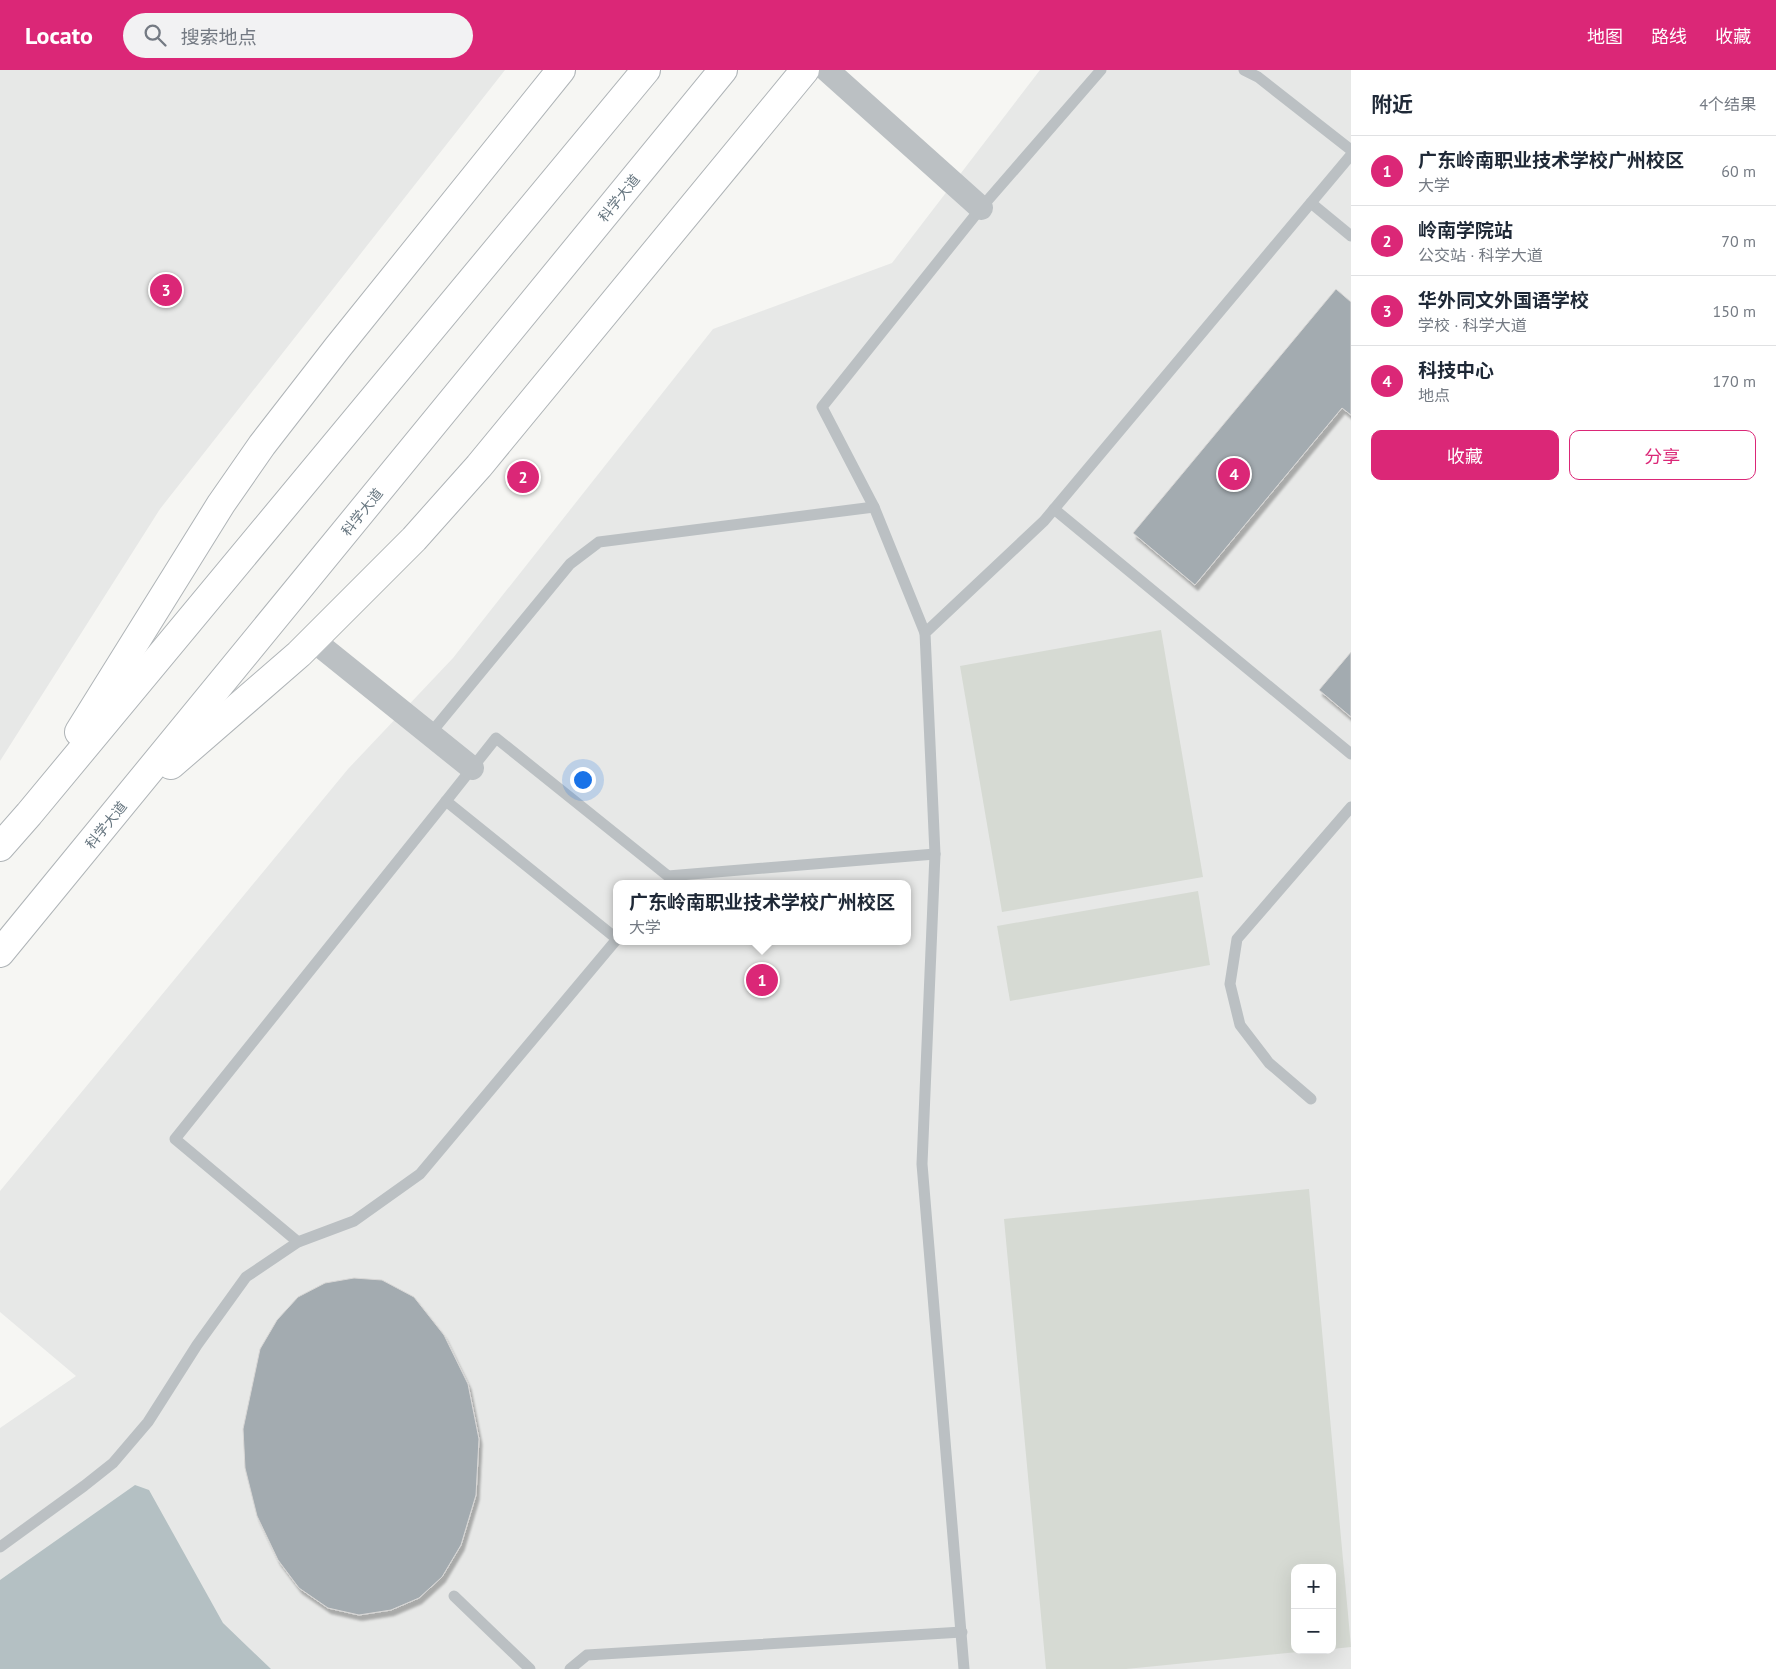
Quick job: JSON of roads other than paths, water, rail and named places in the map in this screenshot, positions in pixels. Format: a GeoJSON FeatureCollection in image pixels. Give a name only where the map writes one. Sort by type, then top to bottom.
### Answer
{"type":"FeatureCollection","features":[{"type":"Feature","properties":{"kind":"main road"},"geometry":{"type":"LineString","coordinates":[[29,814],[221,504],[262,445],[561,70]]}},
{"type":"Feature","properties":{"kind":"main road"},"geometry":{"type":"LineString","coordinates":[[0,847],[646,70]]}},
{"type":"Feature","properties":{"kind":"main road","name":"科学大道"},"geometry":{"type":"LineString","coordinates":[[0,953],[723,70]]}},
{"type":"Feature","properties":{"kind":"main road"},"geometry":{"type":"LineString","coordinates":[[112,817],[299,654],[414,539],[479,466],[805,70]]}},
{"type":"Feature","properties":{"kind":"street"},"geometry":{"type":"LineString","coordinates":[[828,70],[981,208]]}},
{"type":"Feature","properties":{"kind":"street"},"geometry":{"type":"LineString","coordinates":[[313,640],[472,768]]}},
{"type":"Feature","properties":{"kind":"lane"},"geometry":{"type":"LineString","coordinates":[[964,1669],[922,1164],[935,854],[925,633],[874,507],[822,406],[981,208],[1101,70]]}},
{"type":"Feature","properties":{"kind":"lane"},"geometry":{"type":"LineString","coordinates":[[1244,70],[1258,77],[1351,150]]}},
{"type":"Feature","properties":{"kind":"lane"},"geometry":{"type":"LineString","coordinates":[[925,633],[1044,521],[1351,155]]}},
{"type":"Feature","properties":{"kind":"lane"},"geometry":{"type":"LineString","coordinates":[[1311,203],[1351,236]]}},
{"type":"Feature","properties":{"kind":"lane"},"geometry":{"type":"LineString","coordinates":[[430,734],[570,564],[599,542],[874,507]]}},
{"type":"Feature","properties":{"kind":"lane"},"geometry":{"type":"LineString","coordinates":[[1054,509],[1351,754]]}},
{"type":"Feature","properties":{"kind":"lane"},"geometry":{"type":"LineString","coordinates":[[298,1242],[175,1139],[496,738],[664,880],[935,854]]}},
{"type":"Feature","properties":{"kind":"lane"},"geometry":{"type":"LineString","coordinates":[[446,801],[613,936]]}},
{"type":"Feature","properties":{"kind":"lane"},"geometry":{"type":"LineString","coordinates":[[1311,1099],[1269,1063],[1240,1025],[1230,984],[1237,939],[1351,807]]}},
{"type":"Feature","properties":{"kind":"lane"},"geometry":{"type":"LineString","coordinates":[[0,1547],[113,1463],[148,1422],[197,1346],[246,1277],[298,1242],[354,1221],[420,1174],[613,944]]}},
{"type":"Feature","properties":{"kind":"lane"},"geometry":{"type":"LineString","coordinates":[[454,1596],[530,1669]]}},
{"type":"Feature","properties":{"kind":"lane"},"geometry":{"type":"LineString","coordinates":[[570,1669],[587,1655],[962,1632]]}},
{"type":"Feature","properties":{"kind":"place","name":"华外同文外国语学校"},"geometry":{"type":"Point","coordinates":[166,290]}},
{"type":"Feature","properties":{"kind":"place","name":"科技中心"},"geometry":{"type":"Point","coordinates":[1234,474]}},
{"type":"Feature","properties":{"kind":"place","name":"岭南学院站"},"geometry":{"type":"Point","coordinates":[523,477]}},
{"type":"Feature","properties":{"kind":"place","name":"广东岭南职业技术学校广州校区"},"geometry":{"type":"Point","coordinates":[762,980]}}]}
